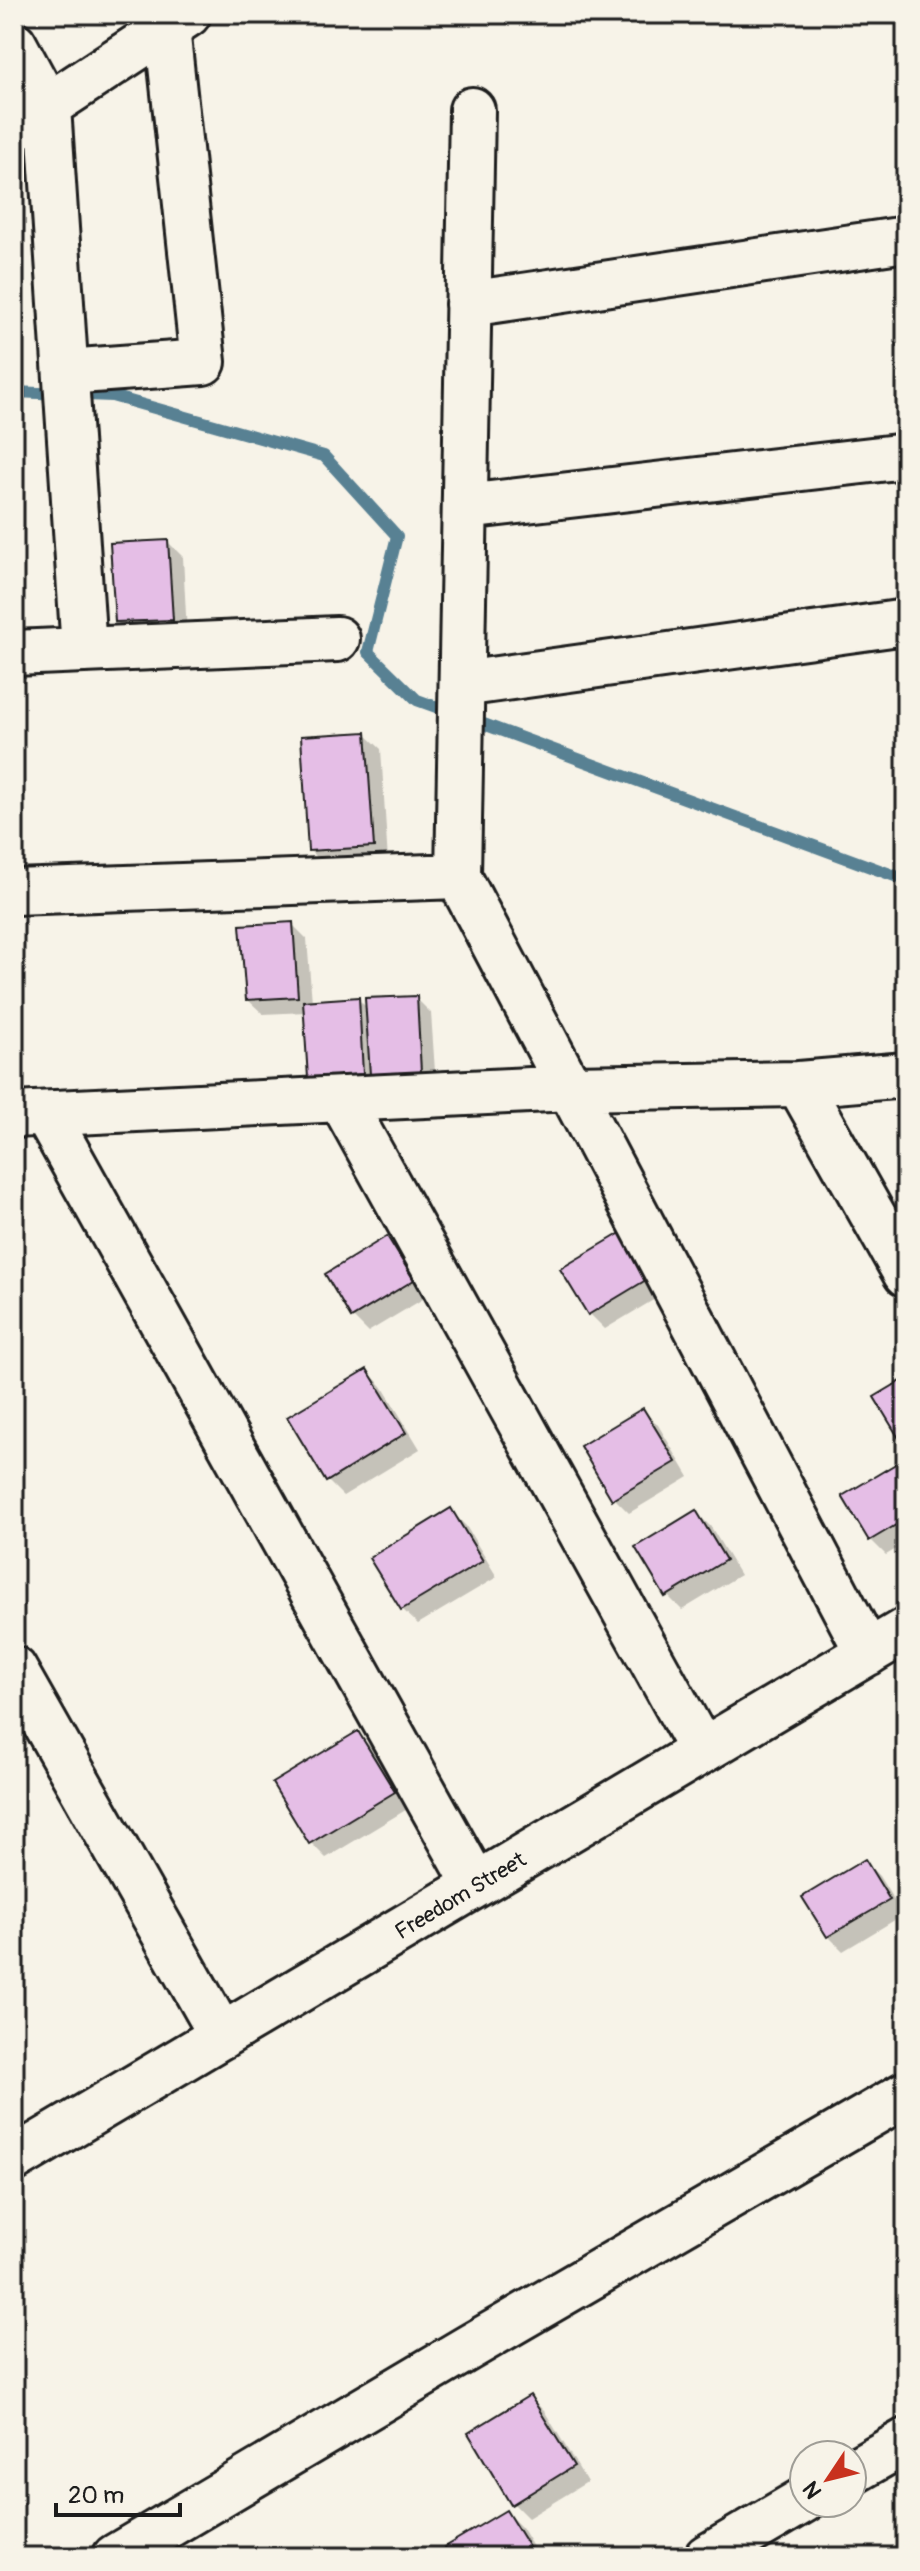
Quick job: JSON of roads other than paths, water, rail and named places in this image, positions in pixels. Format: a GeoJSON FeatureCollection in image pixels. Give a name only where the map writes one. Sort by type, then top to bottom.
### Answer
{"type":"FeatureCollection","features":[{"type":"Feature","properties":{"kind":"street"},"geometry":{"type":"LineString","coordinates":[[31,118],[178,21],[203,362],[66,372]]}},
{"type":"Feature","properties":{"kind":"street"},"geometry":{"type":"LineString","coordinates":[[14,44],[31,118],[66,372],[84,650]]}},
{"type":"Feature","properties":{"kind":"street"},"geometry":{"type":"LineString","coordinates":[[472,110],[458,876],[868,1653]]}},
{"type":"Feature","properties":{"kind":"street"},"geometry":{"type":"LineString","coordinates":[[468,304],[906,239]]}},
{"type":"Feature","properties":{"kind":"street"},"geometry":{"type":"LineString","coordinates":[[465,507],[906,456]]}},
{"type":"Feature","properties":{"kind":"street"},"geometry":{"type":"LineString","coordinates":[[462,684],[906,622]]}},
{"type":"Feature","properties":{"kind":"street"},"geometry":{"type":"LineString","coordinates":[[14,653],[337,639]]}},
{"type":"Feature","properties":{"kind":"street"},"geometry":{"type":"LineString","coordinates":[[14,892],[458,876]]}},
{"type":"Feature","properties":{"kind":"street"},"geometry":{"type":"LineString","coordinates":[[476,1885],[30,1115],[571,1088],[799,1084],[906,1075]]}},
{"type":"Feature","properties":{"kind":"street"},"geometry":{"type":"LineString","coordinates":[[799,1084],[906,1274]]}},
{"type":"Feature","properties":{"kind":"street"},"geometry":{"type":"LineString","coordinates":[[341,1099],[702,1751]]}},
{"type":"Feature","properties":{"kind":"street","name":"Freedom Street"},"geometry":{"type":"LineString","coordinates":[[14,2159],[906,1630]]}},
{"type":"Feature","properties":{"kind":"street"},"geometry":{"type":"LineString","coordinates":[[14,1669],[222,2036]]}},
{"type":"Feature","properties":{"kind":"street"},"geometry":{"type":"LineString","coordinates":[[115,2557],[906,2094]]}},
{"type":"Feature","properties":{"kind":"street"},"geometry":{"type":"LineString","coordinates":[[868,2463],[906,2441]]}},
{"type":"Feature","properties":{"kind":"street"},"geometry":{"type":"LineString","coordinates":[[707,2557],[788,2509]]}},
{"type":"Feature","properties":{"kind":"waterway"},"geometry":{"type":"LineString","coordinates":[[14,392],[112,396],[324,456],[397,536],[368,652],[417,700],[453,713]]}},
{"type":"Feature","properties":{"kind":"waterway"},"geometry":{"type":"LineString","coordinates":[[470,719],[906,880]]}}]}
